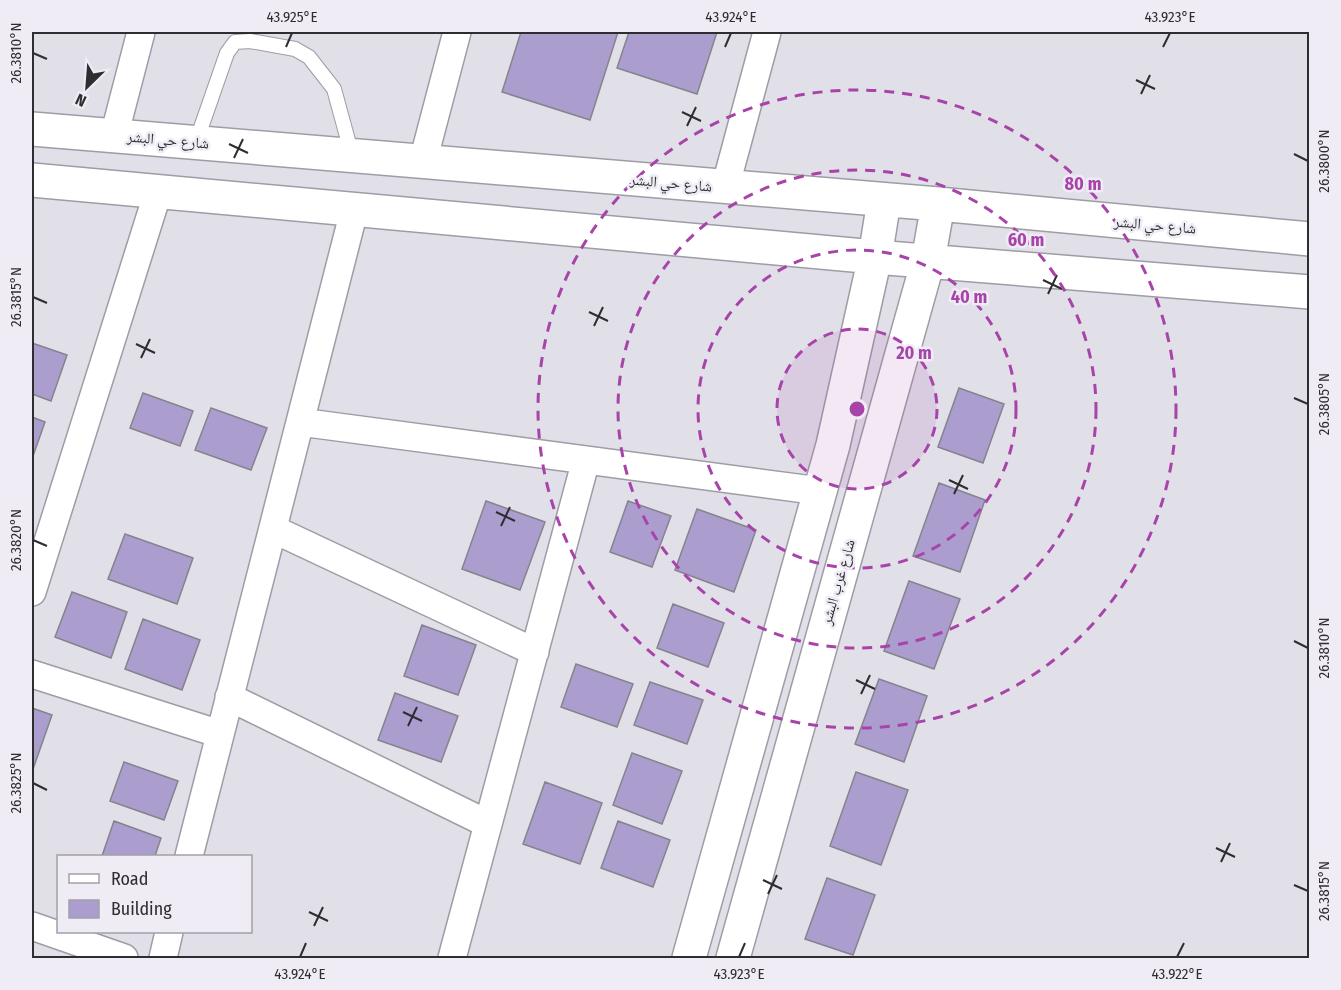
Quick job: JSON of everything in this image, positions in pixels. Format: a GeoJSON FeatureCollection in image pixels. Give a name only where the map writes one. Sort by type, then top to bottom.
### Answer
{"type":"FeatureCollection","features":[{"type":"Feature","properties":{"kind":"street"},"geometry":{"type":"LineString","coordinates":[[114,135],[141,32]]}},
{"type":"Feature","properties":{"kind":"street"},"geometry":{"type":"LineString","coordinates":[[423,161],[457,32]]}},
{"type":"Feature","properties":{"kind":"street"},"geometry":{"type":"LineString","coordinates":[[725,188],[767,32]]}},
{"type":"Feature","properties":{"kind":"street","name":"شارع حي البشر"},"geometry":{"type":"LineString","coordinates":[[32,129],[938,204],[1310,239]]}},
{"type":"Feature","properties":{"kind":"street"},"geometry":{"type":"LineString","coordinates":[[32,180],[875,257],[1310,292]]}},
{"type":"Feature","properties":{"kind":"street"},"geometry":{"type":"LineString","coordinates":[[32,592],[158,192]]}},
{"type":"Feature","properties":{"kind":"street"},"geometry":{"type":"LineString","coordinates":[[689,958],[833,445],[875,257],[884,201]]}},
{"type":"Feature","properties":{"kind":"street","name":"شارع غرب البشر"},"geometry":{"type":"LineString","coordinates":[[733,958],[928,261],[938,204]]}},
{"type":"Feature","properties":{"kind":"street"},"geometry":{"type":"LineString","coordinates":[[189,855],[354,211]]}},
{"type":"Feature","properties":{"kind":"street"},"geometry":{"type":"LineString","coordinates":[[300,422],[820,491]]}},
{"type":"Feature","properties":{"kind":"street"},"geometry":{"type":"LineString","coordinates":[[452,958],[586,460]]}},
{"type":"Feature","properties":{"kind":"street"},"geometry":{"type":"LineString","coordinates":[[273,530],[535,652]]}},
{"type":"Feature","properties":{"kind":"street"},"geometry":{"type":"LineString","coordinates":[[32,675],[220,734]]}},
{"type":"Feature","properties":{"kind":"street"},"geometry":{"type":"LineString","coordinates":[[230,697],[488,824]]}},
{"type":"Feature","properties":{"kind":"street"},"geometry":{"type":"LineString","coordinates":[[32,926],[124,958]]}},
{"type":"Feature","properties":{"kind":"street"},"geometry":{"type":"LineString","coordinates":[[162,958],[169,933]]}},
{"type":"Feature","properties":{"kind":"lane"},"geometry":{"type":"LineString","coordinates":[[196,142],[226,53],[235,42],[250,41],[295,49],[309,57],[334,89],[352,155]]}},
{"type":"Feature","properties":{"kind":"building"},"geometry":{"type":"Polygon","coordinates":[[[521,32],[618,32],[590,120],[502,92],[521,32]]]}},
{"type":"Feature","properties":{"kind":"building"},"geometry":{"type":"Polygon","coordinates":[[[629,32],[717,32],[697,94],[617,68],[629,32]]]}},
{"type":"Feature","properties":{"kind":"building"},"geometry":{"type":"Polygon","coordinates":[[[32,343],[67,355],[51,401],[32,394],[32,343]]]}},
{"type":"Feature","properties":{"kind":"building"},"geometry":{"type":"Polygon","coordinates":[[[959,388],[1004,404],[983,463],[938,447],[959,388]]]}},
{"type":"Feature","properties":{"kind":"building"},"geometry":{"type":"Polygon","coordinates":[[[143,393],[193,411],[180,446],[130,428],[143,393]]]}},
{"type":"Feature","properties":{"kind":"building"},"geometry":{"type":"Polygon","coordinates":[[[211,408],[267,428],[251,470],[195,450],[211,408]]]}},
{"type":"Feature","properties":{"kind":"building"},"geometry":{"type":"Polygon","coordinates":[[[32,417],[45,422],[32,459],[32,417]]]}},
{"type":"Feature","properties":{"kind":"building"},"geometry":{"type":"Polygon","coordinates":[[[939,483],[985,500],[960,572],[913,556],[939,483]]]}},
{"type":"Feature","properties":{"kind":"building"},"geometry":{"type":"Polygon","coordinates":[[[486,501],[545,522],[520,590],[462,569],[486,501]]]}},
{"type":"Feature","properties":{"kind":"building"},"geometry":{"type":"Polygon","coordinates":[[[628,501],[671,516],[652,567],[610,552],[628,501]]]}},
{"type":"Feature","properties":{"kind":"building"},"geometry":{"type":"Polygon","coordinates":[[[697,509],[756,530],[734,592],[675,570],[697,509]]]}},
{"type":"Feature","properties":{"kind":"building"},"geometry":{"type":"Polygon","coordinates":[[[125,534],[193,558],[177,604],[108,579],[125,534]]]}},
{"type":"Feature","properties":{"kind":"building"},"geometry":{"type":"Polygon","coordinates":[[[909,581],[960,599],[934,669],[884,651],[909,581]]]}},
{"type":"Feature","properties":{"kind":"building"},"geometry":{"type":"Polygon","coordinates":[[[72,592],[127,612],[111,658],[55,637],[72,592]]]}},
{"type":"Feature","properties":{"kind":"building"},"geometry":{"type":"Polygon","coordinates":[[[673,604],[724,623],[708,667],[657,648],[673,604]]]}},
{"type":"Feature","properties":{"kind":"building"},"geometry":{"type":"Polygon","coordinates":[[[143,619],[200,640],[182,690],[125,669],[143,619]]]}},
{"type":"Feature","properties":{"kind":"building"},"geometry":{"type":"Polygon","coordinates":[[[422,625],[476,645],[458,695],[404,676],[422,625]]]}},
{"type":"Feature","properties":{"kind":"building"},"geometry":{"type":"Polygon","coordinates":[[[576,664],[633,684],[617,727],[561,707],[576,664]]]}},
{"type":"Feature","properties":{"kind":"building"},"geometry":{"type":"Polygon","coordinates":[[[879,679],[927,696],[904,762],[855,744],[879,679]]]}},
{"type":"Feature","properties":{"kind":"building"},"geometry":{"type":"Polygon","coordinates":[[[650,682],[703,700],[687,744],[634,725],[650,682]]]}},
{"type":"Feature","properties":{"kind":"building"},"geometry":{"type":"Polygon","coordinates":[[[395,693],[458,716],[441,762],[378,740],[395,693]]]}},
{"type":"Feature","properties":{"kind":"building"},"geometry":{"type":"Polygon","coordinates":[[[32,708],[52,715],[32,772],[32,708]]]}},
{"type":"Feature","properties":{"kind":"building"},"geometry":{"type":"Polygon","coordinates":[[[632,753],[682,771],[662,824],[613,805],[632,753]]]}},
{"type":"Feature","properties":{"kind":"building"},"geometry":{"type":"Polygon","coordinates":[[[124,762],[178,781],[164,820],[110,801],[124,762]]]}},
{"type":"Feature","properties":{"kind":"building"},"geometry":{"type":"Polygon","coordinates":[[[856,772],[908,790],[881,865],[830,846],[856,772]]]}},
{"type":"Feature","properties":{"kind":"building"},"geometry":{"type":"Polygon","coordinates":[[[545,782],[602,803],[580,864],[523,844],[545,782]]]}},
{"type":"Feature","properties":{"kind":"building"},"geometry":{"type":"Polygon","coordinates":[[[114,821],[161,838],[155,855],[102,855],[114,821]]]}},
{"type":"Feature","properties":{"kind":"building"},"geometry":{"type":"Polygon","coordinates":[[[618,821],[670,840],[653,887],[601,868],[618,821]]]}},
{"type":"Feature","properties":{"kind":"building"},"geometry":{"type":"Polygon","coordinates":[[[827,878],[875,895],[853,955],[805,939],[827,878]]]}}]}
